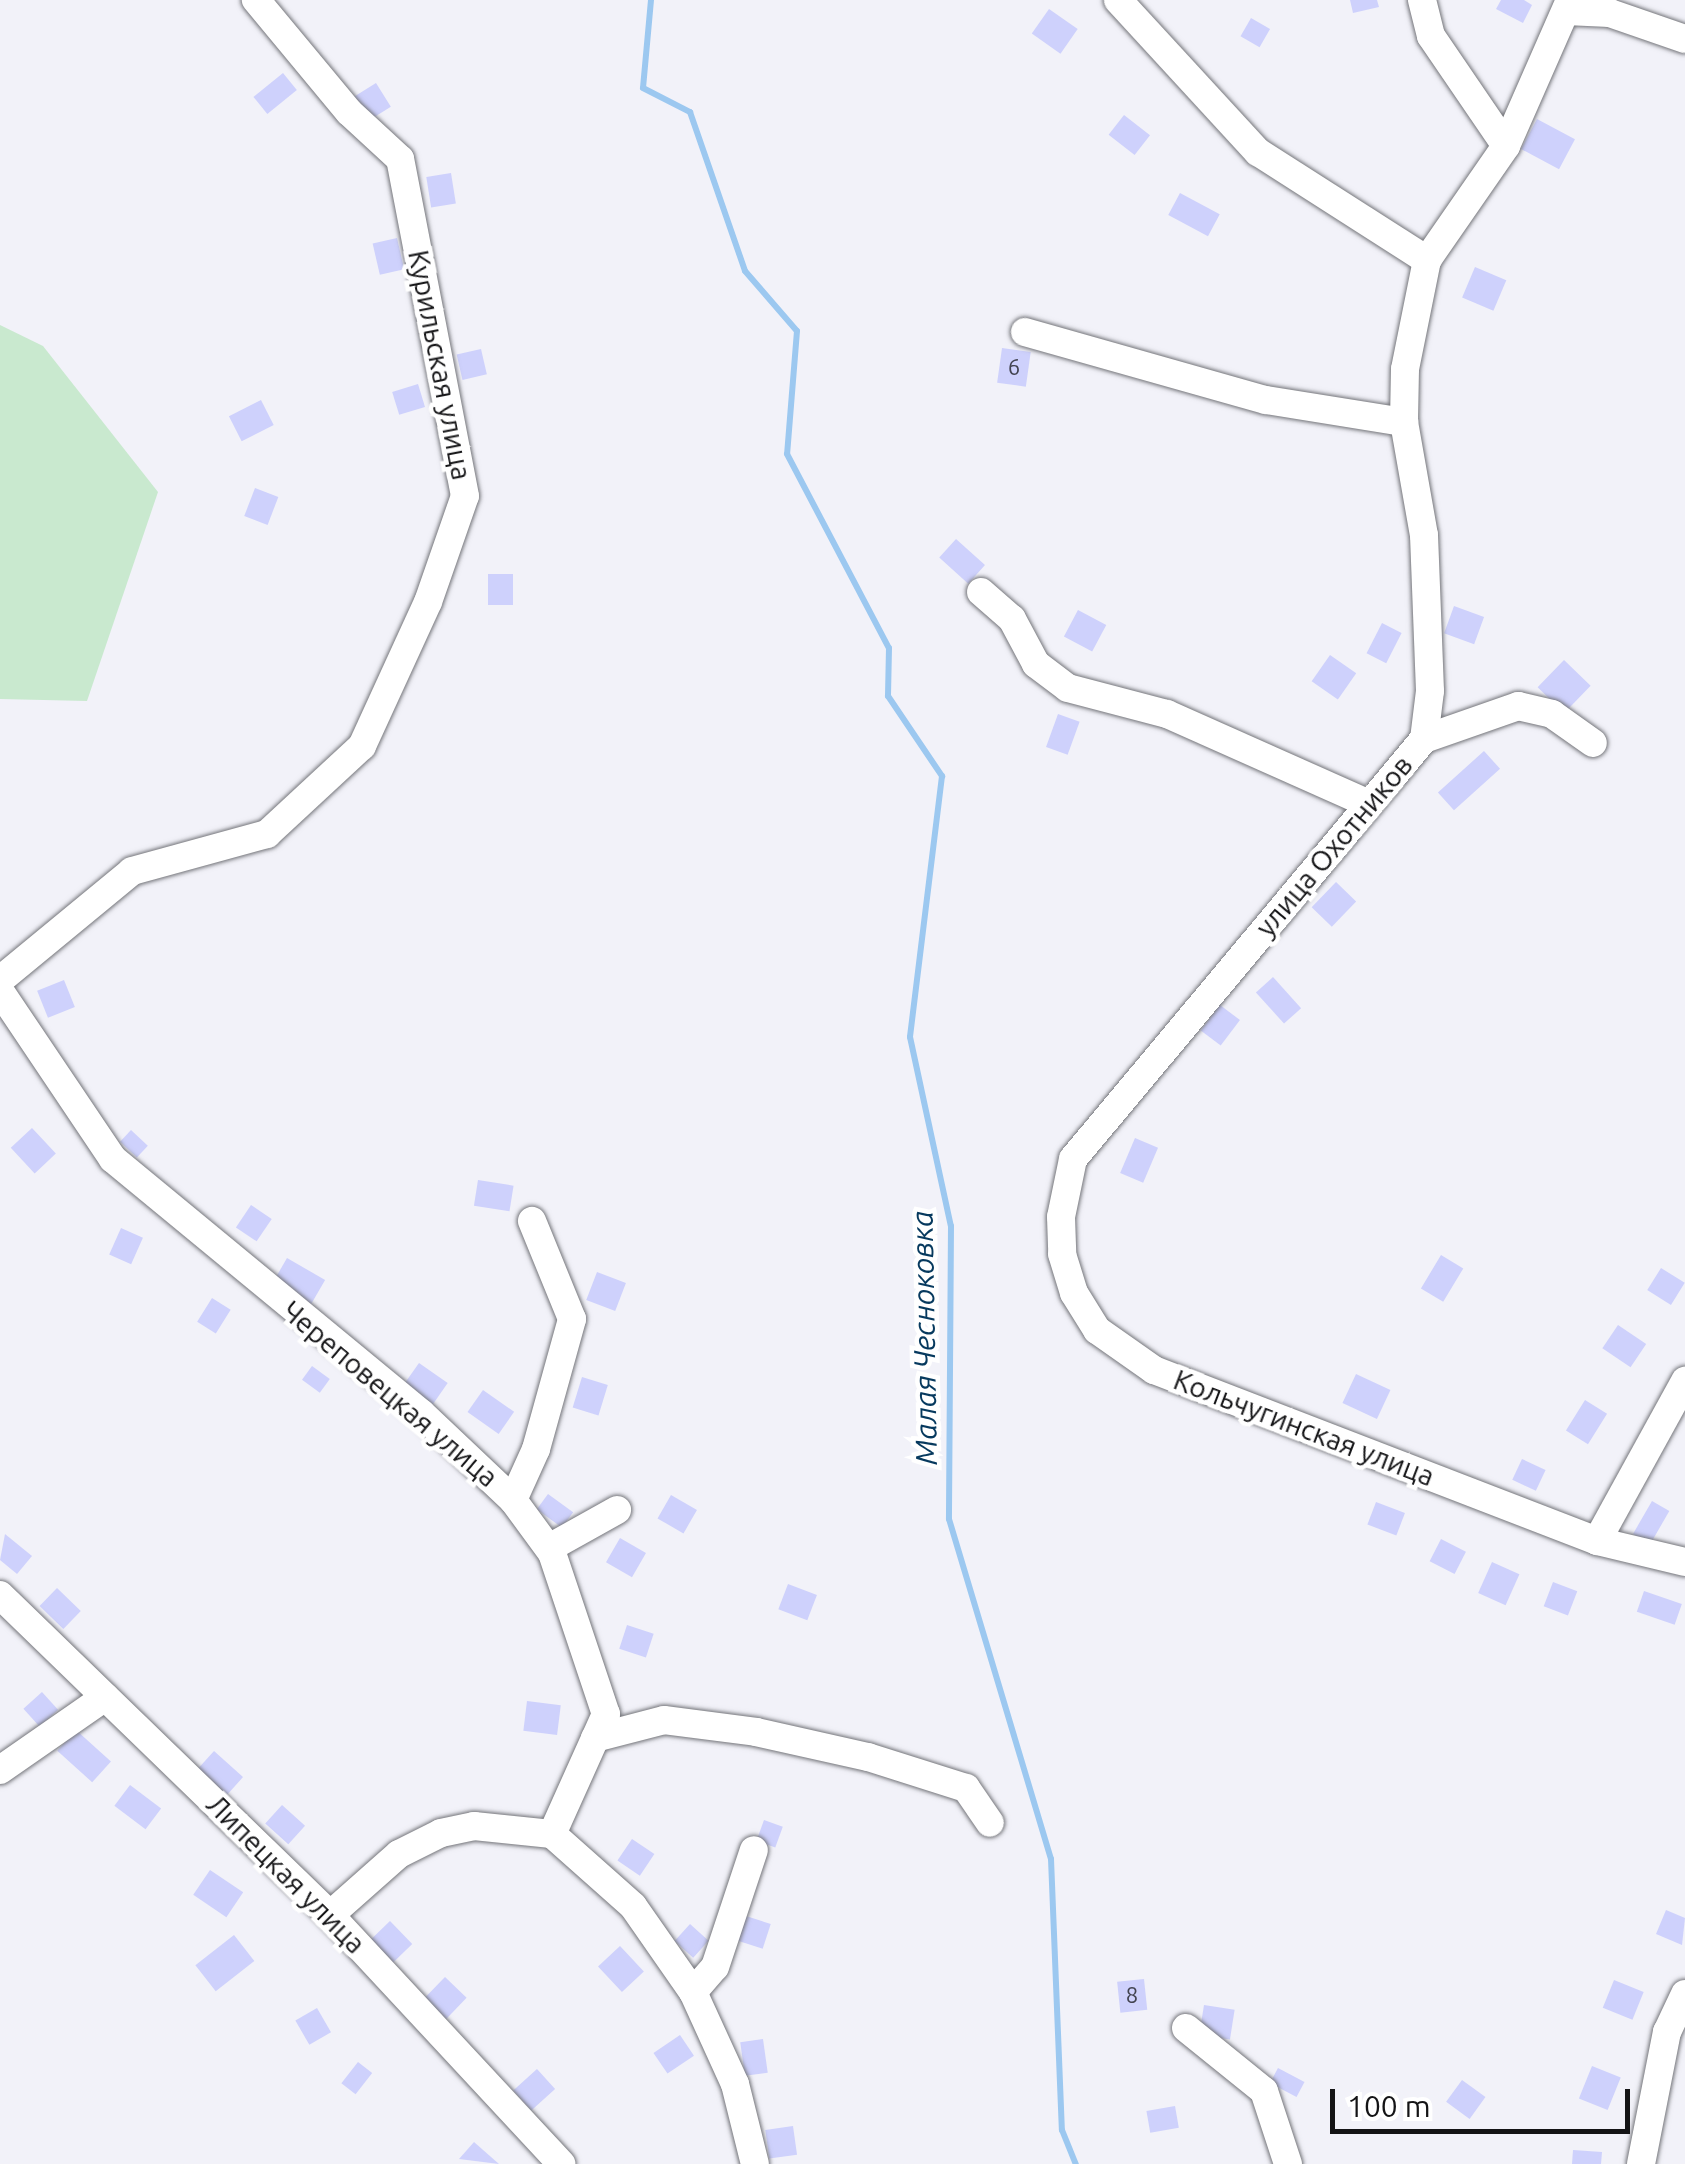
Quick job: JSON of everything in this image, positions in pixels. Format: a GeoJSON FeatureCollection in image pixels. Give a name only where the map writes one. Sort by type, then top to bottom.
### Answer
{"type":"FeatureCollection","features":[{"type":"Feature","properties":{"kind":"street","name":"Курильская улица"},"geometry":{"type":"LineString","coordinates":[[0,980],[132,871],[267,834],[362,746],[428,602],[465,496],[400,158],[349,112],[256,0]]}},
{"type":"Feature","properties":{"kind":"street"},"geometry":{"type":"LineString","coordinates":[[1118,0],[1258,152],[1427,260]]}},
{"type":"Feature","properties":{"kind":"street"},"geometry":{"type":"LineString","coordinates":[[1422,0],[1431,36],[1506,146]]}},
{"type":"Feature","properties":{"kind":"street"},"geometry":{"type":"LineString","coordinates":[[1568,5],[1610,13],[1685,39]]}},
{"type":"Feature","properties":{"kind":"street","name":"улица Охотников"},"geometry":{"type":"LineString","coordinates":[[1062,1254],[1061,1217],[1074,1159],[1424,739],[1430,691],[1424,535],[1404,422],[1405,369],[1427,260],[1506,146],[1568,5]]}},
{"type":"Feature","properties":{"kind":"street"},"geometry":{"type":"LineString","coordinates":[[1025,332],[1266,400],[1404,422]]}},
{"type":"Feature","properties":{"kind":"street"},"geometry":{"type":"LineString","coordinates":[[981,592],[1012,619],[1036,664],[1068,688],[1168,714],[1368,803]]}},
{"type":"Feature","properties":{"kind":"street"},"geometry":{"type":"LineString","coordinates":[[1424,739],[1518,706],[1552,714],[1593,743]]}},
{"type":"Feature","properties":{"kind":"street","name":"Череповецкая улица"},"geometry":{"type":"LineString","coordinates":[[0,991],[113,1160],[421,1414],[513,1500],[548,1548],[606,1714],[552,1834]]}},
{"type":"Feature","properties":{"kind":"street"},"geometry":{"type":"LineString","coordinates":[[513,1500],[536,1448],[572,1319],[532,1220]]}},
{"type":"Feature","properties":{"kind":"street","name":"Кольчугинская улица"},"geometry":{"type":"LineString","coordinates":[[1062,1254],[1074,1293],[1097,1330],[1154,1370],[1597,1541],[1685,1562]]}},
{"type":"Feature","properties":{"kind":"street"},"geometry":{"type":"LineString","coordinates":[[1597,1541],[1685,1381]]}},
{"type":"Feature","properties":{"kind":"street"},"geometry":{"type":"LineString","coordinates":[[548,1548],[617,1510]]}},
{"type":"Feature","properties":{"kind":"street","name":"Липецкая улица"},"geometry":{"type":"LineString","coordinates":[[0,1595],[330,1915],[560,2164]]}},
{"type":"Feature","properties":{"kind":"street"},"geometry":{"type":"LineString","coordinates":[[0,1770],[105,1697]]}},
{"type":"Feature","properties":{"kind":"street"},"geometry":{"type":"LineString","coordinates":[[595,1738],[664,1720],[793,1740],[966,1788],[990,1823]]}},
{"type":"Feature","properties":{"kind":"street"},"geometry":{"type":"LineString","coordinates":[[330,1915],[399,1854],[441,1833],[474,1826],[552,1834],[633,1906],[694,1992],[735,2084],[755,2164]]}},
{"type":"Feature","properties":{"kind":"street"},"geometry":{"type":"LineString","coordinates":[[694,1992],[716,1967],[754,1850]]}},
{"type":"Feature","properties":{"kind":"street"},"geometry":{"type":"LineString","coordinates":[[1641,2164],[1667,2032],[1685,1994]]}},
{"type":"Feature","properties":{"kind":"street"},"geometry":{"type":"LineString","coordinates":[[1186,2028],[1264,2090],[1276,2112],[1288,2164]]}},
{"type":"Feature","properties":{"kind":"green space"},"geometry":{"type":"Polygon","coordinates":[[[0,325],[43,346],[158,492],[87,701],[0,699],[0,325]]]}},
{"type":"Feature","properties":{"kind":"building"},"geometry":{"type":"Polygon","coordinates":[[[1350,0],[1377,0],[1379,7],[1353,13],[1350,0]]]}},
{"type":"Feature","properties":{"kind":"building"},"geometry":{"type":"Polygon","coordinates":[[[1501,0],[1524,0],[1532,5],[1523,23],[1496,9],[1501,0]]]}},
{"type":"Feature","properties":{"kind":"building"},"geometry":{"type":"Polygon","coordinates":[[[1049,9],[1078,29],[1060,54],[1032,34],[1049,9]]]}},
{"type":"Feature","properties":{"kind":"building"},"geometry":{"type":"Polygon","coordinates":[[[1251,18],[1270,29],[1260,47],[1240,36],[1251,18]]]}},
{"type":"Feature","properties":{"kind":"building"},"geometry":{"type":"Polygon","coordinates":[[[283,73],[297,90],[267,114],[253,97],[283,73]]]}},
{"type":"Feature","properties":{"kind":"building"},"geometry":{"type":"Polygon","coordinates":[[[376,83],[391,107],[370,120],[355,96],[376,83]]]}},
{"type":"Feature","properties":{"kind":"building"},"geometry":{"type":"Polygon","coordinates":[[[1124,115],[1150,135],[1135,155],[1109,135],[1124,115]]]}},
{"type":"Feature","properties":{"kind":"building"},"geometry":{"type":"Polygon","coordinates":[[[1537,119],[1575,139],[1559,169],[1521,149],[1537,119]]]}},
{"type":"Feature","properties":{"kind":"building"},"geometry":{"type":"Polygon","coordinates":[[[451,173],[456,204],[431,208],[426,177],[451,173]]]}},
{"type":"Feature","properties":{"kind":"building"},"geometry":{"type":"Polygon","coordinates":[[[1180,193],[1220,214],[1208,236],[1168,215],[1180,193]]]}},
{"type":"Feature","properties":{"kind":"building"},"geometry":{"type":"Polygon","coordinates":[[[397,238],[404,269],[380,275],[373,244],[397,238]]]}},
{"type":"Feature","properties":{"kind":"building"},"geometry":{"type":"Polygon","coordinates":[[[1475,267],[1506,280],[1493,311],[1462,297],[1475,267]]]}},
{"type":"Feature","properties":{"kind":"building"},"geometry":{"type":"Polygon","coordinates":[[[1002,348],[1031,352],[1026,387],[997,383],[1002,348]]]}},
{"type":"Feature","properties":{"kind":"building"},"geometry":{"type":"Polygon","coordinates":[[[481,349],[487,374],[462,380],[457,355],[481,349]]]}},
{"type":"Feature","properties":{"kind":"building"},"geometry":{"type":"Polygon","coordinates":[[[418,384],[425,407],[399,415],[392,392],[418,384]]]}},
{"type":"Feature","properties":{"kind":"building"},"geometry":{"type":"Polygon","coordinates":[[[261,400],[274,425],[242,441],[229,416],[261,400]]]}},
{"type":"Feature","properties":{"kind":"building"},"geometry":{"type":"Polygon","coordinates":[[[255,488],[278,497],[268,525],[244,516],[255,488]]]}},
{"type":"Feature","properties":{"kind":"building"},"geometry":{"type":"Polygon","coordinates":[[[956,539],[985,565],[968,584],[939,558],[956,539]]]}},
{"type":"Feature","properties":{"kind":"building"},"geometry":{"type":"Polygon","coordinates":[[[488,574],[513,574],[513,605],[488,605],[488,574]]]}},
{"type":"Feature","properties":{"kind":"building"},"geometry":{"type":"Polygon","coordinates":[[[1454,606],[1484,617],[1474,644],[1444,633],[1454,606]]]}},
{"type":"Feature","properties":{"kind":"building"},"geometry":{"type":"Polygon","coordinates":[[[1078,610],[1106,625],[1092,652],[1064,636],[1078,610]]]}},
{"type":"Feature","properties":{"kind":"building"},"geometry":{"type":"Polygon","coordinates":[[[1382,623],[1402,633],[1386,663],[1367,653],[1382,623]]]}},
{"type":"Feature","properties":{"kind":"building"},"geometry":{"type":"Polygon","coordinates":[[[1330,655],[1356,673],[1338,700],[1312,681],[1330,655]]]}},
{"type":"Feature","properties":{"kind":"building"},"geometry":{"type":"Polygon","coordinates":[[[1564,660],[1591,686],[1564,713],[1538,687],[1564,660]]]}},
{"type":"Feature","properties":{"kind":"building"},"geometry":{"type":"Polygon","coordinates":[[[1058,714],[1080,722],[1068,755],[1046,747],[1058,714]]]}},
{"type":"Feature","properties":{"kind":"building"},"geometry":{"type":"Polygon","coordinates":[[[1484,751],[1500,769],[1454,810],[1438,792],[1484,751]]]}},
{"type":"Feature","properties":{"kind":"building"},"geometry":{"type":"Polygon","coordinates":[[[1336,882],[1356,901],[1332,927],[1312,907],[1336,882]]]}},
{"type":"Feature","properties":{"kind":"building"},"geometry":{"type":"Polygon","coordinates":[[[1273,977],[1301,1008],[1284,1024],[1256,992],[1273,977]]]}},
{"type":"Feature","properties":{"kind":"building"},"geometry":{"type":"Polygon","coordinates":[[[64,980],[75,1007],[48,1018],[37,991],[64,980]]]}},
{"type":"Feature","properties":{"kind":"building"},"geometry":{"type":"Polygon","coordinates":[[[1220,1005],[1240,1020],[1221,1046],[1201,1031],[1220,1005]]]}},
{"type":"Feature","properties":{"kind":"building"},"geometry":{"type":"Polygon","coordinates":[[[32,1128],[56,1154],[35,1173],[11,1148],[32,1128]]]}},
{"type":"Feature","properties":{"kind":"building"},"geometry":{"type":"Polygon","coordinates":[[[131,1130],[148,1146],[137,1157],[120,1142],[131,1130]]]}},
{"type":"Feature","properties":{"kind":"building"},"geometry":{"type":"Polygon","coordinates":[[[1135,1138],[1158,1148],[1143,1183],[1120,1173],[1135,1138]]]}},
{"type":"Feature","properties":{"kind":"building"},"geometry":{"type":"Polygon","coordinates":[[[478,1180],[514,1186],[509,1211],[474,1206],[478,1180]]]}},
{"type":"Feature","properties":{"kind":"building"},"geometry":{"type":"Polygon","coordinates":[[[251,1205],[272,1219],[257,1241],[236,1227],[251,1205]]]}},
{"type":"Feature","properties":{"kind":"building"},"geometry":{"type":"Polygon","coordinates":[[[121,1228],[143,1238],[131,1264],[109,1254],[121,1228]]]}},
{"type":"Feature","properties":{"kind":"building"},"geometry":{"type":"Polygon","coordinates":[[[1441,1255],[1463,1268],[1443,1302],[1421,1288],[1441,1255]]]}},
{"type":"Feature","properties":{"kind":"building"},"geometry":{"type":"Polygon","coordinates":[[[287,1258],[325,1280],[311,1305],[272,1283],[287,1258]]]}},
{"type":"Feature","properties":{"kind":"building"},"geometry":{"type":"Polygon","coordinates":[[[1661,1268],[1685,1283],[1671,1305],[1647,1290],[1661,1268]]]}},
{"type":"Feature","properties":{"kind":"building"},"geometry":{"type":"Polygon","coordinates":[[[597,1272],[626,1283],[615,1311],[586,1300],[597,1272]]]}},
{"type":"Feature","properties":{"kind":"building"},"geometry":{"type":"Polygon","coordinates":[[[212,1298],[231,1310],[216,1333],[197,1322],[212,1298]]]}},
{"type":"Feature","properties":{"kind":"building"},"geometry":{"type":"Polygon","coordinates":[[[1618,1325],[1646,1344],[1631,1367],[1602,1348],[1618,1325]]]}},
{"type":"Feature","properties":{"kind":"building"},"geometry":{"type":"Polygon","coordinates":[[[419,1363],[448,1383],[432,1405],[404,1385],[419,1363]]]}},
{"type":"Feature","properties":{"kind":"building"},"geometry":{"type":"Polygon","coordinates":[[[312,1366],[330,1379],[320,1393],[302,1380],[312,1366]]]}},
{"type":"Feature","properties":{"kind":"building"},"geometry":{"type":"Polygon","coordinates":[[[1356,1374],[1390,1390],[1377,1419],[1342,1403],[1356,1374]]]}},
{"type":"Feature","properties":{"kind":"building"},"geometry":{"type":"Polygon","coordinates":[[[582,1377],[608,1385],[598,1415],[573,1408],[582,1377]]]}},
{"type":"Feature","properties":{"kind":"building"},"geometry":{"type":"Polygon","coordinates":[[[483,1390],[514,1412],[499,1434],[468,1412],[483,1390]]]}},
{"type":"Feature","properties":{"kind":"building"},"geometry":{"type":"Polygon","coordinates":[[[1585,1400],[1607,1414],[1588,1444],[1566,1431],[1585,1400]]]}},
{"type":"Feature","properties":{"kind":"building"},"geometry":{"type":"Polygon","coordinates":[[[1522,1459],[1546,1470],[1536,1491],[1512,1480],[1522,1459]]]}},
{"type":"Feature","properties":{"kind":"building"},"geometry":{"type":"Polygon","coordinates":[[[548,1494],[573,1512],[562,1528],[537,1509],[548,1494]]]}},
{"type":"Feature","properties":{"kind":"building"},"geometry":{"type":"Polygon","coordinates":[[[671,1495],[697,1510],[683,1533],[658,1518],[671,1495]]]}},
{"type":"Feature","properties":{"kind":"building"},"geometry":{"type":"Polygon","coordinates":[[[1652,1501],[1669,1511],[1650,1544],[1633,1534],[1652,1501]]]}},
{"type":"Feature","properties":{"kind":"building"},"geometry":{"type":"Polygon","coordinates":[[[1376,1502],[1405,1513],[1396,1536],[1367,1524],[1376,1502]]]}},
{"type":"Feature","properties":{"kind":"building"},"geometry":{"type":"Polygon","coordinates":[[[5,1534],[32,1556],[17,1574],[0,1560],[5,1534]]]}},
{"type":"Feature","properties":{"kind":"building"},"geometry":{"type":"Polygon","coordinates":[[[620,1538],[646,1553],[632,1577],[606,1562],[620,1538]]]}},
{"type":"Feature","properties":{"kind":"building"},"geometry":{"type":"Polygon","coordinates":[[[1441,1539],[1466,1552],[1455,1574],[1430,1561],[1441,1539]]]}},
{"type":"Feature","properties":{"kind":"building"},"geometry":{"type":"Polygon","coordinates":[[[1492,1562],[1519,1574],[1506,1605],[1478,1593],[1492,1562]]]}},
{"type":"Feature","properties":{"kind":"building"},"geometry":{"type":"Polygon","coordinates":[[[1553,1582],[1577,1591],[1568,1616],[1544,1606],[1553,1582]]]}},
{"type":"Feature","properties":{"kind":"building"},"geometry":{"type":"Polygon","coordinates":[[[788,1584],[817,1595],[807,1620],[778,1609],[788,1584]]]}},
{"type":"Feature","properties":{"kind":"building"},"geometry":{"type":"Polygon","coordinates":[[[57,1588],[81,1611],[63,1629],[40,1606],[57,1588]]]}},
{"type":"Feature","properties":{"kind":"building"},"geometry":{"type":"Polygon","coordinates":[[[1644,1591],[1682,1604],[1675,1625],[1637,1612],[1644,1591]]]}},
{"type":"Feature","properties":{"kind":"building"},"geometry":{"type":"Polygon","coordinates":[[[627,1625],[654,1634],[646,1657],[619,1649],[627,1625]]]}},
{"type":"Feature","properties":{"kind":"building"},"geometry":{"type":"Polygon","coordinates":[[[42,1692],[58,1710],[39,1727],[23,1709],[42,1692]]]}},
{"type":"Feature","properties":{"kind":"building"},"geometry":{"type":"Polygon","coordinates":[[[527,1701],[561,1705],[557,1735],[523,1731],[527,1701]]]}},
{"type":"Feature","properties":{"kind":"building"},"geometry":{"type":"Polygon","coordinates":[[[76,1730],[111,1761],[92,1782],[57,1751],[76,1730]]]}},
{"type":"Feature","properties":{"kind":"building"},"geometry":{"type":"Polygon","coordinates":[[[214,1751],[243,1777],[225,1797],[196,1771],[214,1751]]]}},
{"type":"Feature","properties":{"kind":"building"},"geometry":{"type":"Polygon","coordinates":[[[130,1785],[161,1808],[145,1829],[114,1806],[130,1785]]]}},
{"type":"Feature","properties":{"kind":"building"},"geometry":{"type":"Polygon","coordinates":[[[282,1805],[305,1826],[288,1844],[265,1824],[282,1805]]]}},
{"type":"Feature","properties":{"kind":"building"},"geometry":{"type":"Polygon","coordinates":[[[764,1820],[783,1827],[775,1848],[756,1841],[764,1820]]]}},
{"type":"Feature","properties":{"kind":"building"},"geometry":{"type":"Polygon","coordinates":[[[632,1839],[654,1854],[640,1876],[617,1861],[632,1839]]]}},
{"type":"Feature","properties":{"kind":"building"},"geometry":{"type":"Polygon","coordinates":[[[210,1870],[243,1892],[226,1917],[193,1895],[210,1870]]]}},
{"type":"Feature","properties":{"kind":"building"},"geometry":{"type":"Polygon","coordinates":[[[1666,1910],[1685,1918],[1682,1945],[1656,1934],[1666,1910]]]}},
{"type":"Feature","properties":{"kind":"building"},"geometry":{"type":"Polygon","coordinates":[[[746,1916],[771,1924],[763,1949],[738,1941],[746,1916]]]}},
{"type":"Feature","properties":{"kind":"building"},"geometry":{"type":"Polygon","coordinates":[[[390,1921],[412,1944],[392,1963],[370,1940],[390,1921]]]}},
{"type":"Feature","properties":{"kind":"building"},"geometry":{"type":"Polygon","coordinates":[[[690,1924],[709,1941],[693,1958],[675,1941],[690,1924]]]}},
{"type":"Feature","properties":{"kind":"building"},"geometry":{"type":"Polygon","coordinates":[[[234,1935],[254,1961],[216,1991],[195,1965],[234,1935]]]}},
{"type":"Feature","properties":{"kind":"building"},"geometry":{"type":"Polygon","coordinates":[[[620,1946],[644,1972],[622,1992],[598,1966],[620,1946]]]}},
{"type":"Feature","properties":{"kind":"building"},"geometry":{"type":"Polygon","coordinates":[[[445,1977],[467,1998],[446,2019],[424,1999],[445,1977]]]}},
{"type":"Feature","properties":{"kind":"building"},"geometry":{"type":"Polygon","coordinates":[[[1144,1979],[1147,2010],[1120,2013],[1117,1982],[1144,1979]]]}},
{"type":"Feature","properties":{"kind":"building"},"geometry":{"type":"Polygon","coordinates":[[[1614,1980],[1644,1992],[1632,2020],[1603,2008],[1614,1980]]]}},
{"type":"Feature","properties":{"kind":"building"},"geometry":{"type":"Polygon","coordinates":[[[1204,2005],[1235,2010],[1230,2039],[1199,2035],[1204,2005]]]}},
{"type":"Feature","properties":{"kind":"building"},"geometry":{"type":"Polygon","coordinates":[[[317,2008],[331,2032],[309,2045],[295,2020],[317,2008]]]}},
{"type":"Feature","properties":{"kind":"building"},"geometry":{"type":"Polygon","coordinates":[[[680,2035],[694,2056],[667,2074],[653,2053],[680,2035]]]}},
{"type":"Feature","properties":{"kind":"building"},"geometry":{"type":"Polygon","coordinates":[[[763,2039],[768,2073],[745,2076],[740,2042],[763,2039]]]}},
{"type":"Feature","properties":{"kind":"building"},"geometry":{"type":"Polygon","coordinates":[[[358,2062],[372,2073],[356,2094],[341,2083],[358,2062]]]}},
{"type":"Feature","properties":{"kind":"building"},"geometry":{"type":"Polygon","coordinates":[[[1592,2066],[1621,2078],[1608,2110],[1579,2098],[1592,2066]]]}},
{"type":"Feature","properties":{"kind":"building"},"geometry":{"type":"Polygon","coordinates":[[[1278,2068],[1304,2082],[1297,2097],[1270,2083],[1278,2068]]]}},
{"type":"Feature","properties":{"kind":"building"},"geometry":{"type":"Polygon","coordinates":[[[537,2069],[555,2089],[531,2110],[513,2090],[537,2069]]]}},
{"type":"Feature","properties":{"kind":"building"},"geometry":{"type":"Polygon","coordinates":[[[1462,2080],[1485,2097],[1470,2119],[1446,2102],[1462,2080]]]}},
{"type":"Feature","properties":{"kind":"building"},"geometry":{"type":"Polygon","coordinates":[[[1175,2106],[1179,2128],[1150,2133],[1146,2111],[1175,2106]]]}},
{"type":"Feature","properties":{"kind":"building"},"geometry":{"type":"Polygon","coordinates":[[[793,2126],[797,2155],[769,2159],[765,2130],[793,2126]]]}},
{"type":"Feature","properties":{"kind":"building"},"geometry":{"type":"Polygon","coordinates":[[[474,2142],[499,2164],[459,2159],[474,2142]]]}},
{"type":"Feature","properties":{"kind":"building"},"geometry":{"type":"Polygon","coordinates":[[[1573,2150],[1602,2152],[1601,2164],[1572,2164],[1573,2150]]]}},
{"type":"Feature","properties":{"kind":"waterway","name":"Малая Чесноковка"},"geometry":{"type":"LineString","coordinates":[[651,0],[643,88],[690,112],[745,271],[797,331],[787,454],[889,648],[888,696],[942,776],[910,1037],[951,1226],[949,1519],[1051,1859],[1062,2130],[1076,2164]]}}]}
